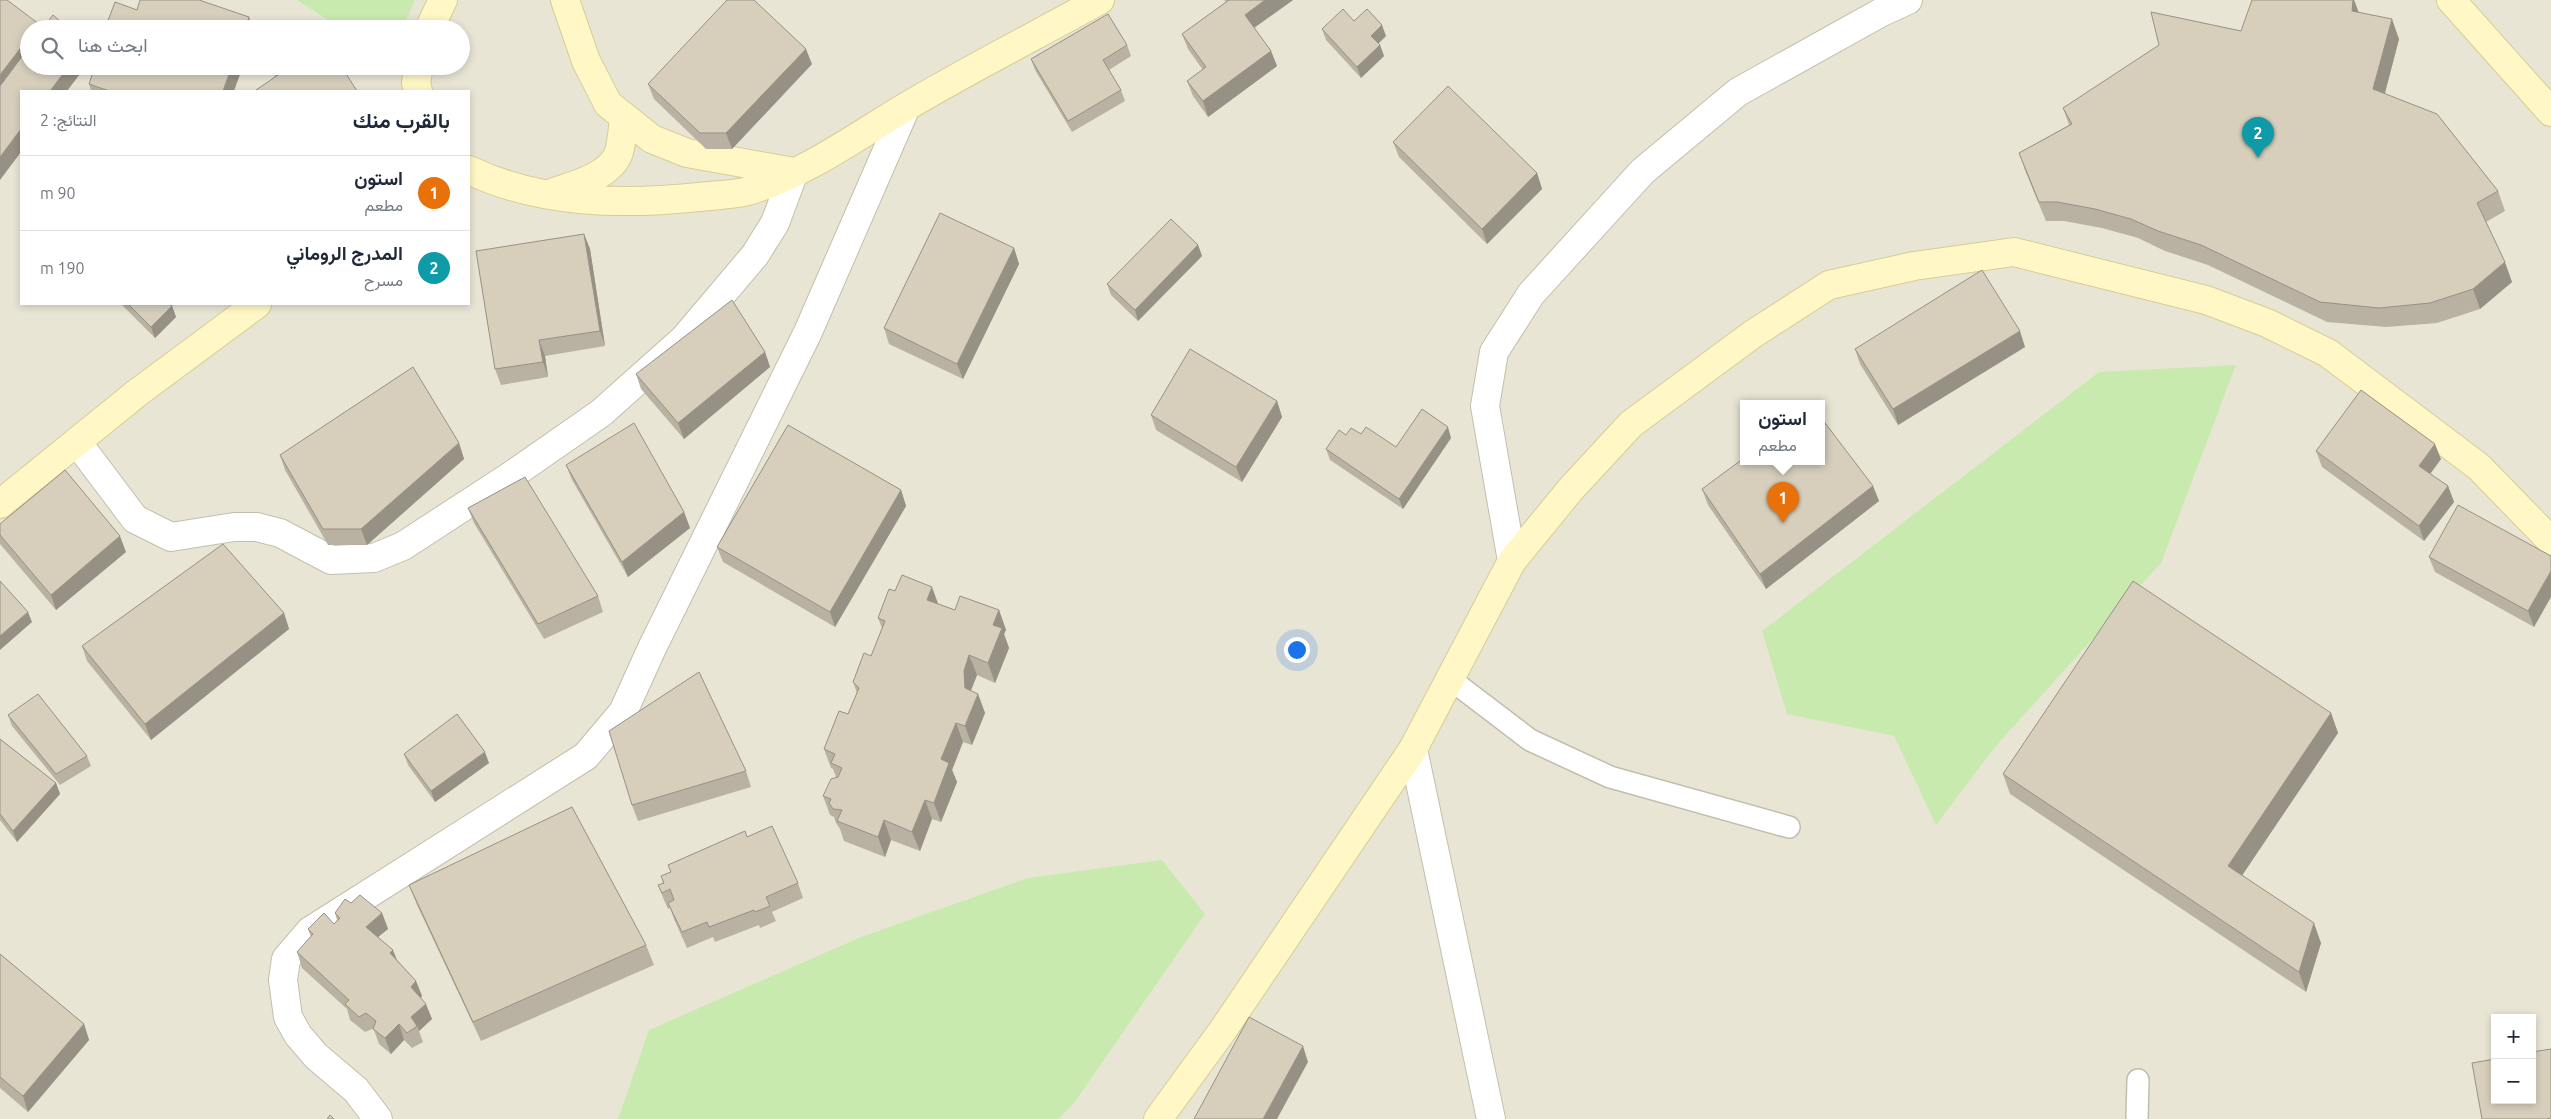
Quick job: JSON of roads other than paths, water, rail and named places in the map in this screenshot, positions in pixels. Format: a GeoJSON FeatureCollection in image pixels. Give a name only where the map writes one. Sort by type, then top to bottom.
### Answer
{"type":"FeatureCollection","features":[{"type":"Feature","properties":{"kind":"street"},"geometry":{"type":"LineString","coordinates":[[433,20],[443,0]]}},
{"type":"Feature","properties":{"kind":"street"},"geometry":{"type":"LineString","coordinates":[[565,0],[590,70],[608,104],[652,139],[687,153],[794,172]]}},
{"type":"Feature","properties":{"kind":"street"},"geometry":{"type":"LineString","coordinates":[[470,170],[492,181],[546,195],[616,202],[679,199],[747,191],[813,165],[906,107],[1100,0]]}},
{"type":"Feature","properties":{"kind":"street"},"geometry":{"type":"LineString","coordinates":[[1512,561],[1485,406],[1494,352],[1531,294],[1643,171],[1738,92],[1908,0]]}},
{"type":"Feature","properties":{"kind":"street"},"geometry":{"type":"LineString","coordinates":[[2451,0],[2551,112]]}},
{"type":"Feature","properties":{"kind":"street"},"geometry":{"type":"LineString","coordinates":[[417,75],[416,82],[418,90]]}},
{"type":"Feature","properties":{"kind":"street"},"geometry":{"type":"LineString","coordinates":[[378,1119],[356,1090],[316,1056],[298,1035],[288,1017],[284,994],[286,959],[310,931],[586,756],[623,712],[652,648],[808,332],[906,107]]}},
{"type":"Feature","properties":{"kind":"street"},"geometry":{"type":"LineString","coordinates":[[546,195],[587,180],[606,168],[619,153],[624,117]]}},
{"type":"Feature","properties":{"kind":"street"},"geometry":{"type":"LineString","coordinates":[[77,442],[135,519],[171,537],[234,526],[257,527],[280,533],[332,560],[374,558],[403,546],[509,477],[601,413],[684,339],[755,255],[775,222],[794,172]]}},
{"type":"Feature","properties":{"kind":"street"},"geometry":{"type":"LineString","coordinates":[[1158,1119],[1223,1030],[1413,749],[1512,561],[1570,490],[1631,424],[1753,334],[1828,285],[1914,266],[2014,252],[2206,300],[2267,323],[2328,353],[2479,467],[2551,541]]}},
{"type":"Feature","properties":{"kind":"street"},"geometry":{"type":"LineString","coordinates":[[0,504],[137,393],[255,305]]}},
{"type":"Feature","properties":{"kind":"street"},"geometry":{"type":"LineString","coordinates":[[1413,749],[1491,1119]]}},
{"type":"Feature","properties":{"kind":"lane"},"geometry":{"type":"LineString","coordinates":[[1450,679],[1530,740],[1610,777],[1789,827]]}},
{"type":"Feature","properties":{"kind":"lane"},"geometry":{"type":"LineString","coordinates":[[2137,1119],[2138,1080]]}},
{"type":"Feature","properties":{"kind":"place","name":"المدرج الروماني"},"geometry":{"type":"Point","coordinates":[2258,158]}},
{"type":"Feature","properties":{"kind":"place","name":"استون"},"geometry":{"type":"Point","coordinates":[1783,523]}}]}
